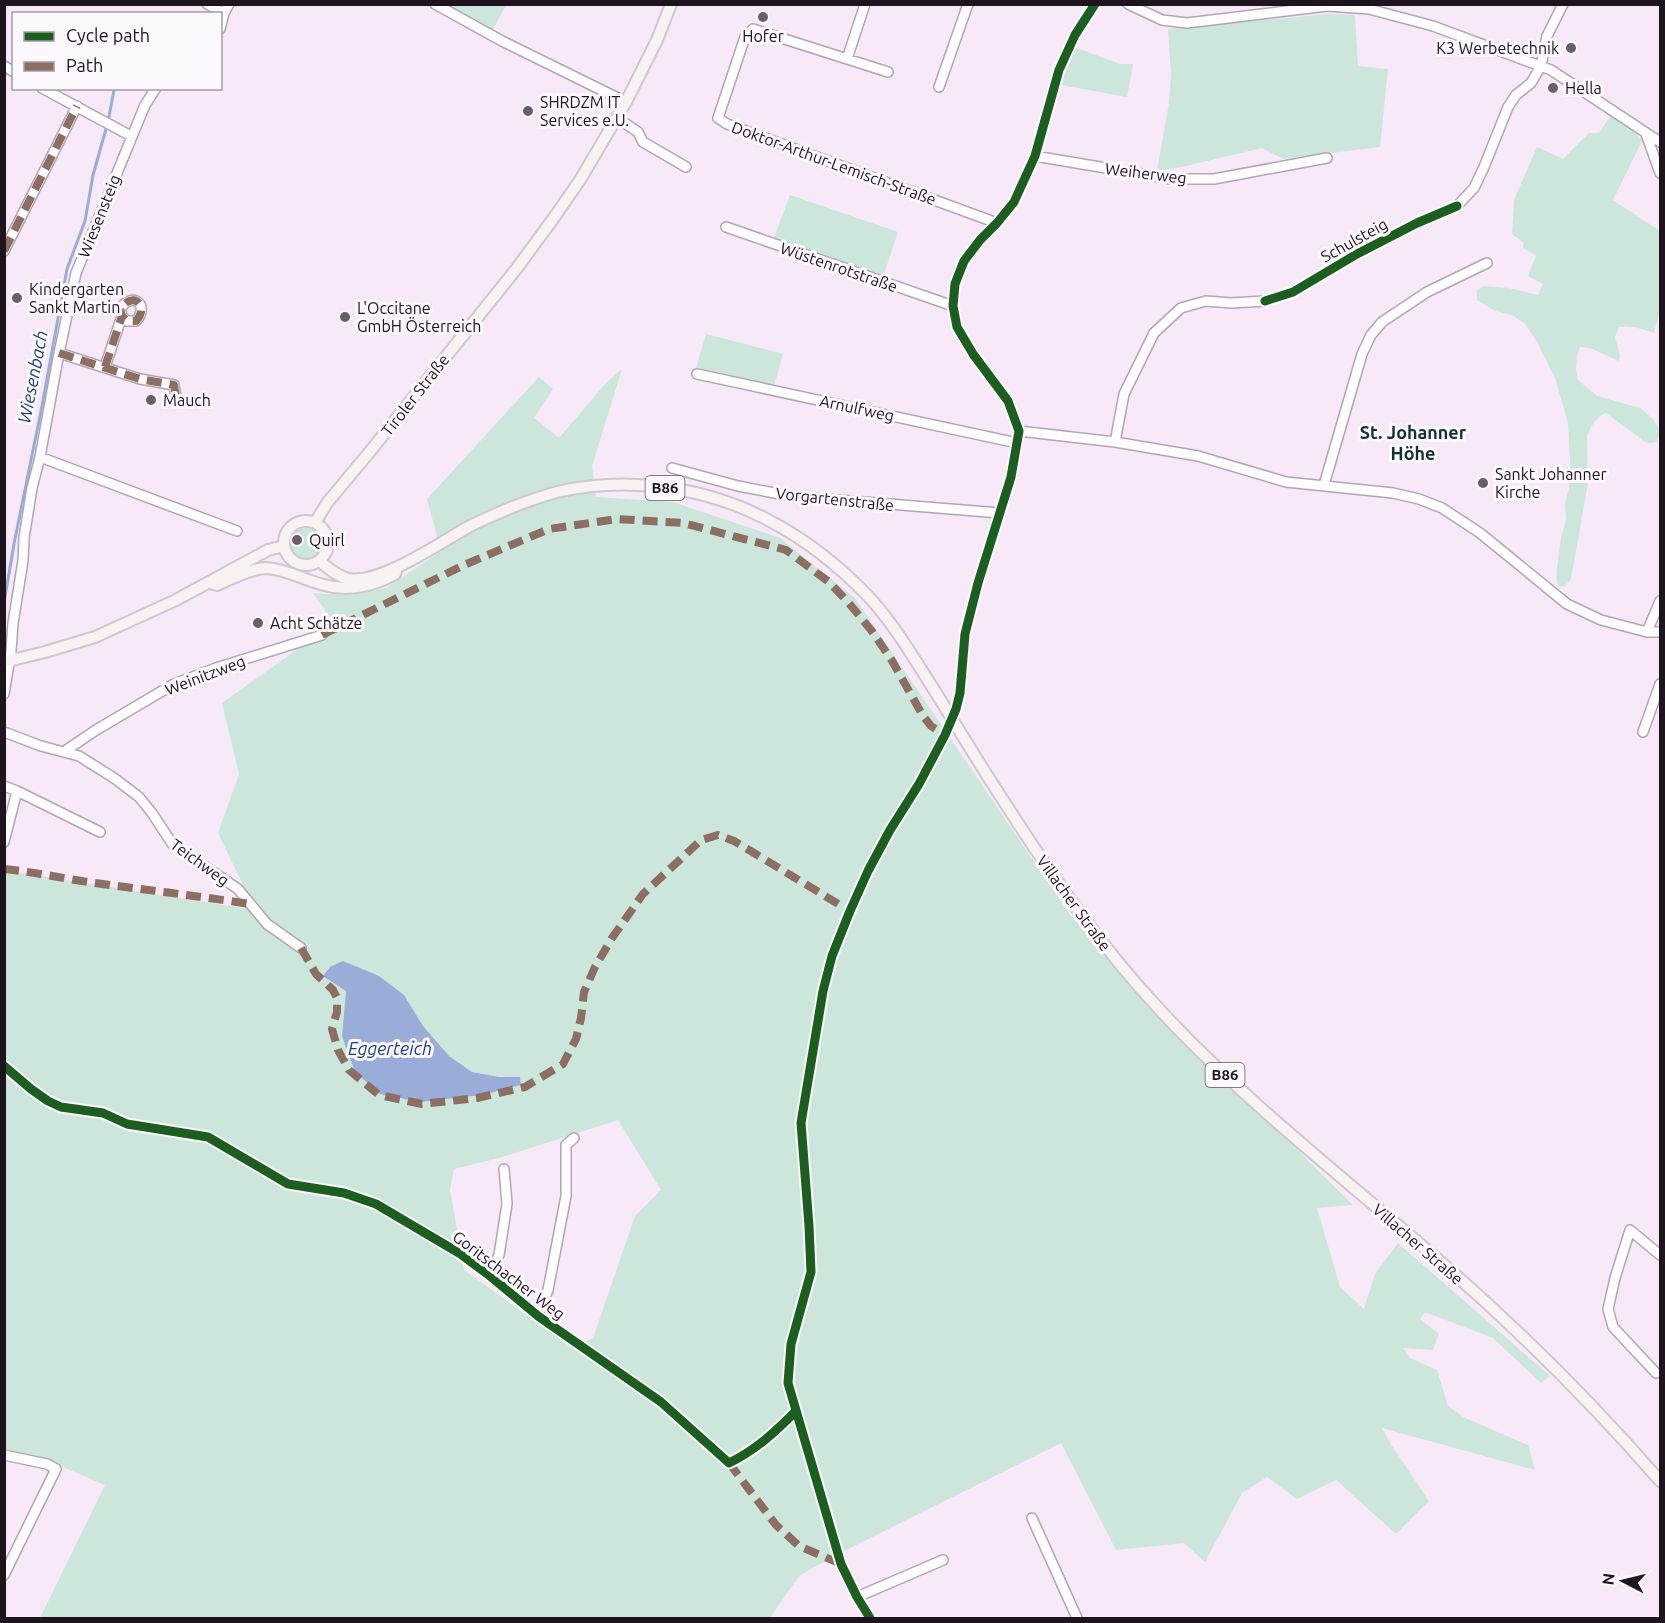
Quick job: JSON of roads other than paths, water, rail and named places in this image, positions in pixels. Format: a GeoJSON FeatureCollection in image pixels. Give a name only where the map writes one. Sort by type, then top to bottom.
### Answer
{"type":"FeatureCollection","features":[{"type":"Feature","properties":{"kind":"main road","name":"Tiroler Straße"},"geometry":{"type":"LineString","coordinates":[[315,523],[327,503],[517,268],[580,180],[626,102],[657,40],[671,4]]}},
{"type":"Feature","properties":{"kind":"main road","name":"Villacher Straße"},"geometry":{"type":"LineString","coordinates":[[396,567],[494,515],[552,493],[576,488],[639,484],[690,492],[766,518],[826,558],[870,598],[890,623],[1043,861],[1121,966],[1158,1009],[1274,1120],[1509,1323],[1582,1395],[1660,1481]]}},
{"type":"Feature","properties":{"kind":"main road"},"geometry":{"type":"LineString","coordinates":[[302,522],[315,523],[325,532],[328,542],[327,550],[319,561],[312,564],[299,564],[289,557],[284,546],[286,535],[291,527],[302,522]]}},
{"type":"Feature","properties":{"kind":"main road","name":"B86"},"geometry":{"type":"LineString","coordinates":[[7,661],[94,637],[176,600],[268,550],[284,546]]}},
{"type":"Feature","properties":{"kind":"main road","name":"B86"},"geometry":{"type":"LineString","coordinates":[[207,584],[217,585],[263,568],[290,573],[324,586],[347,589],[382,582],[395,574],[396,567],[363,579],[349,579],[334,574],[319,561]]}},
{"type":"Feature","properties":{"kind":"street"},"geometry":{"type":"LineString","coordinates":[[435,4],[501,41],[626,102]]}},
{"type":"Feature","properties":{"kind":"street"},"geometry":{"type":"LineString","coordinates":[[865,4],[847,59],[888,72]]}},
{"type":"Feature","properties":{"kind":"street"},"geometry":{"type":"LineString","coordinates":[[939,87],[968,4]]}},
{"type":"Feature","properties":{"kind":"street"},"geometry":{"type":"LineString","coordinates":[[956,709],[960,693],[965,634],[978,583],[1011,477],[1019,431],[1008,401],[972,354],[957,327],[953,306],[955,284],[964,261],[1014,202],[1035,156],[1059,70],[1075,35],[1095,4]]}},
{"type":"Feature","properties":{"kind":"street"},"geometry":{"type":"LineString","coordinates":[[1128,4],[1162,20],[1187,23],[1327,6],[1369,9],[1433,26],[1551,70],[1660,142]]}},
{"type":"Feature","properties":{"kind":"street"},"geometry":{"type":"LineString","coordinates":[[1457,206],[1474,188],[1508,107],[1516,95],[1531,83],[1541,66],[1547,36],[1563,4]]}},
{"type":"Feature","properties":{"kind":"street","name":"Doktor-Arthur-Lemisch-Straße"},"geometry":{"type":"LineString","coordinates":[[847,59],[753,29],[745,37],[718,118],[727,124],[997,223]]}},
{"type":"Feature","properties":{"kind":"street"},"geometry":{"type":"LineString","coordinates":[[46,90],[131,136]]}},
{"type":"Feature","properties":{"kind":"street","name":"Wiesensteig"},"geometry":{"type":"LineString","coordinates":[[4,694],[32,488],[76,273],[131,136],[155,90]]}},
{"type":"Feature","properties":{"kind":"street"},"geometry":{"type":"LineString","coordinates":[[4,251],[9,232],[77,106]]}},
{"type":"Feature","properties":{"kind":"street"},"geometry":{"type":"LineString","coordinates":[[617,118],[638,132],[644,142],[686,167]]}},
{"type":"Feature","properties":{"kind":"street"},"geometry":{"type":"LineString","coordinates":[[1647,134],[1660,173]]}},
{"type":"Feature","properties":{"kind":"street","name":"Weiherweg"},"geometry":{"type":"LineString","coordinates":[[1035,156],[1171,179],[1214,179],[1327,158]]}},
{"type":"Feature","properties":{"kind":"street","name":"Wüstenrotstraße"},"geometry":{"type":"LineString","coordinates":[[726,227],[953,306]]}},
{"type":"Feature","properties":{"kind":"street"},"geometry":{"type":"LineString","coordinates":[[1324,485],[1362,354],[1371,335],[1382,322],[1427,292],[1487,263]]}},
{"type":"Feature","properties":{"kind":"street"},"geometry":{"type":"LineString","coordinates":[[1115,442],[1124,394],[1154,333],[1174,314],[1181,308],[1206,301],[1231,303],[1265,301]]}},
{"type":"Feature","properties":{"kind":"street"},"geometry":{"type":"LineString","coordinates":[[105,367],[122,316]]}},
{"type":"Feature","properties":{"kind":"street"},"geometry":{"type":"LineString","coordinates":[[59,353],[140,379],[174,385],[177,402]]}},
{"type":"Feature","properties":{"kind":"street","name":"Arnulfweg"},"geometry":{"type":"LineString","coordinates":[[697,374],[1017,442]]}},
{"type":"Feature","properties":{"kind":"street"},"geometry":{"type":"LineString","coordinates":[[1019,431],[1115,442],[1198,456],[1287,482],[1393,493],[1419,499],[1442,508],[1480,533],[1567,604],[1601,620],[1647,632],[1660,632]]}},
{"type":"Feature","properties":{"kind":"street"},"geometry":{"type":"LineString","coordinates":[[40,457],[237,531]]}},
{"type":"Feature","properties":{"kind":"street","name":"Vorgartenstraße"},"geometry":{"type":"LineString","coordinates":[[672,468],[738,486],[790,496],[1000,513]]}},
{"type":"Feature","properties":{"kind":"street"},"geometry":{"type":"LineString","coordinates":[[1647,632],[1660,601]]}},
{"type":"Feature","properties":{"kind":"street","name":"Weinitzweg"},"geometry":{"type":"LineString","coordinates":[[65,751],[174,684],[216,668],[322,635]]}},
{"type":"Feature","properties":{"kind":"street"},"geometry":{"type":"LineString","coordinates":[[1643,732],[1660,684]]}},
{"type":"Feature","properties":{"kind":"street"},"geometry":{"type":"LineString","coordinates":[[870,1618],[841,1564],[788,1383],[791,1344],[811,1272],[801,1123],[823,991],[832,956],[868,871],[919,784],[948,728]]}},
{"type":"Feature","properties":{"kind":"street","name":"Teichweg"},"geometry":{"type":"LineString","coordinates":[[4,732],[41,746],[79,756],[139,797],[172,845],[238,889],[267,924],[301,948]]}},
{"type":"Feature","properties":{"kind":"street"},"geometry":{"type":"LineString","coordinates":[[4,786],[100,832]]}},
{"type":"Feature","properties":{"kind":"street"},"geometry":{"type":"LineString","coordinates":[[4,842],[17,791]]}},
{"type":"Feature","properties":{"kind":"street","name":"Goritschacher Weg"},"geometry":{"type":"LineString","coordinates":[[4,1066],[31,1089],[61,1107],[103,1113],[127,1124],[208,1137],[288,1184],[344,1192],[376,1204],[459,1253],[537,1316],[661,1402],[729,1463],[747,1455],[796,1411]]}},
{"type":"Feature","properties":{"kind":"street","name":"Goritschacher Weg"},"geometry":{"type":"LineString","coordinates":[[537,1316],[548,1290],[566,1196],[566,1145],[574,1138]]}},
{"type":"Feature","properties":{"kind":"street","name":"Goritschacher Weg"},"geometry":{"type":"LineString","coordinates":[[490,1276],[499,1255],[507,1204],[504,1169]]}},
{"type":"Feature","properties":{"kind":"street"},"geometry":{"type":"LineString","coordinates":[[1656,1373],[1613,1327],[1608,1309],[1630,1230],[1660,1255]]}},
{"type":"Feature","properties":{"kind":"street"},"geometry":{"type":"LineString","coordinates":[[4,1455],[47,1464],[56,1469],[4,1575]]}},
{"type":"Feature","properties":{"kind":"street"},"geometry":{"type":"LineString","coordinates":[[1032,1518],[1077,1618]]}},
{"type":"Feature","properties":{"kind":"street"},"geometry":{"type":"LineString","coordinates":[[857,1597],[943,1560]]}},
{"type":"Feature","properties":{"kind":"water","name":"Eggerteich"},"geometry":{"type":"Polygon","coordinates":[[[343,961],[379,976],[404,995],[423,1026],[449,1056],[472,1072],[499,1077],[520,1077],[521,1085],[482,1095],[421,1102],[380,1094],[355,1072],[342,1036],[346,991],[323,976],[330,967],[343,961]]]}},
{"type":"Feature","properties":{"kind":"waterway","name":"Wiesenbach"},"geometry":{"type":"LineString","coordinates":[[4,603],[67,269],[85,221],[93,175],[108,122],[114,90]]}},
{"type":"Feature","properties":{"kind":"place","name":"Hofer"},"geometry":{"type":"Point","coordinates":[763,17]}},
{"type":"Feature","properties":{"kind":"place","name":"K3 Werbetechnik"},"geometry":{"type":"Point","coordinates":[1571,48]}},
{"type":"Feature","properties":{"kind":"place","name":"Hella"},"geometry":{"type":"Point","coordinates":[1553,88]}},
{"type":"Feature","properties":{"kind":"place","name":"SHRDZM IT Services e.U."},"geometry":{"type":"Point","coordinates":[528,111]}},
{"type":"Feature","properties":{"kind":"place","name":"Kindergarten Sankt Martin"},"geometry":{"type":"Point","coordinates":[17,298]}},
{"type":"Feature","properties":{"kind":"place","name":"L'Occitane GmbH Österreich"},"geometry":{"type":"Point","coordinates":[345,317]}},
{"type":"Feature","properties":{"kind":"place","name":"Mauch"},"geometry":{"type":"Point","coordinates":[151,400]}},
{"type":"Feature","properties":{"kind":"place","name":"Sankt Johanner Kirche"},"geometry":{"type":"Point","coordinates":[1483,483]}},
{"type":"Feature","properties":{"kind":"place","name":"Quirl"},"geometry":{"type":"Point","coordinates":[297,540]}},
{"type":"Feature","properties":{"kind":"place","name":"Acht Schätze"},"geometry":{"type":"Point","coordinates":[258,623]}},
{"type":"Feature","properties":{"kind":"district","name":"St. Johanner Höhe"},"geometry":{"type":"Point","coordinates":[1413,443]}}]}
